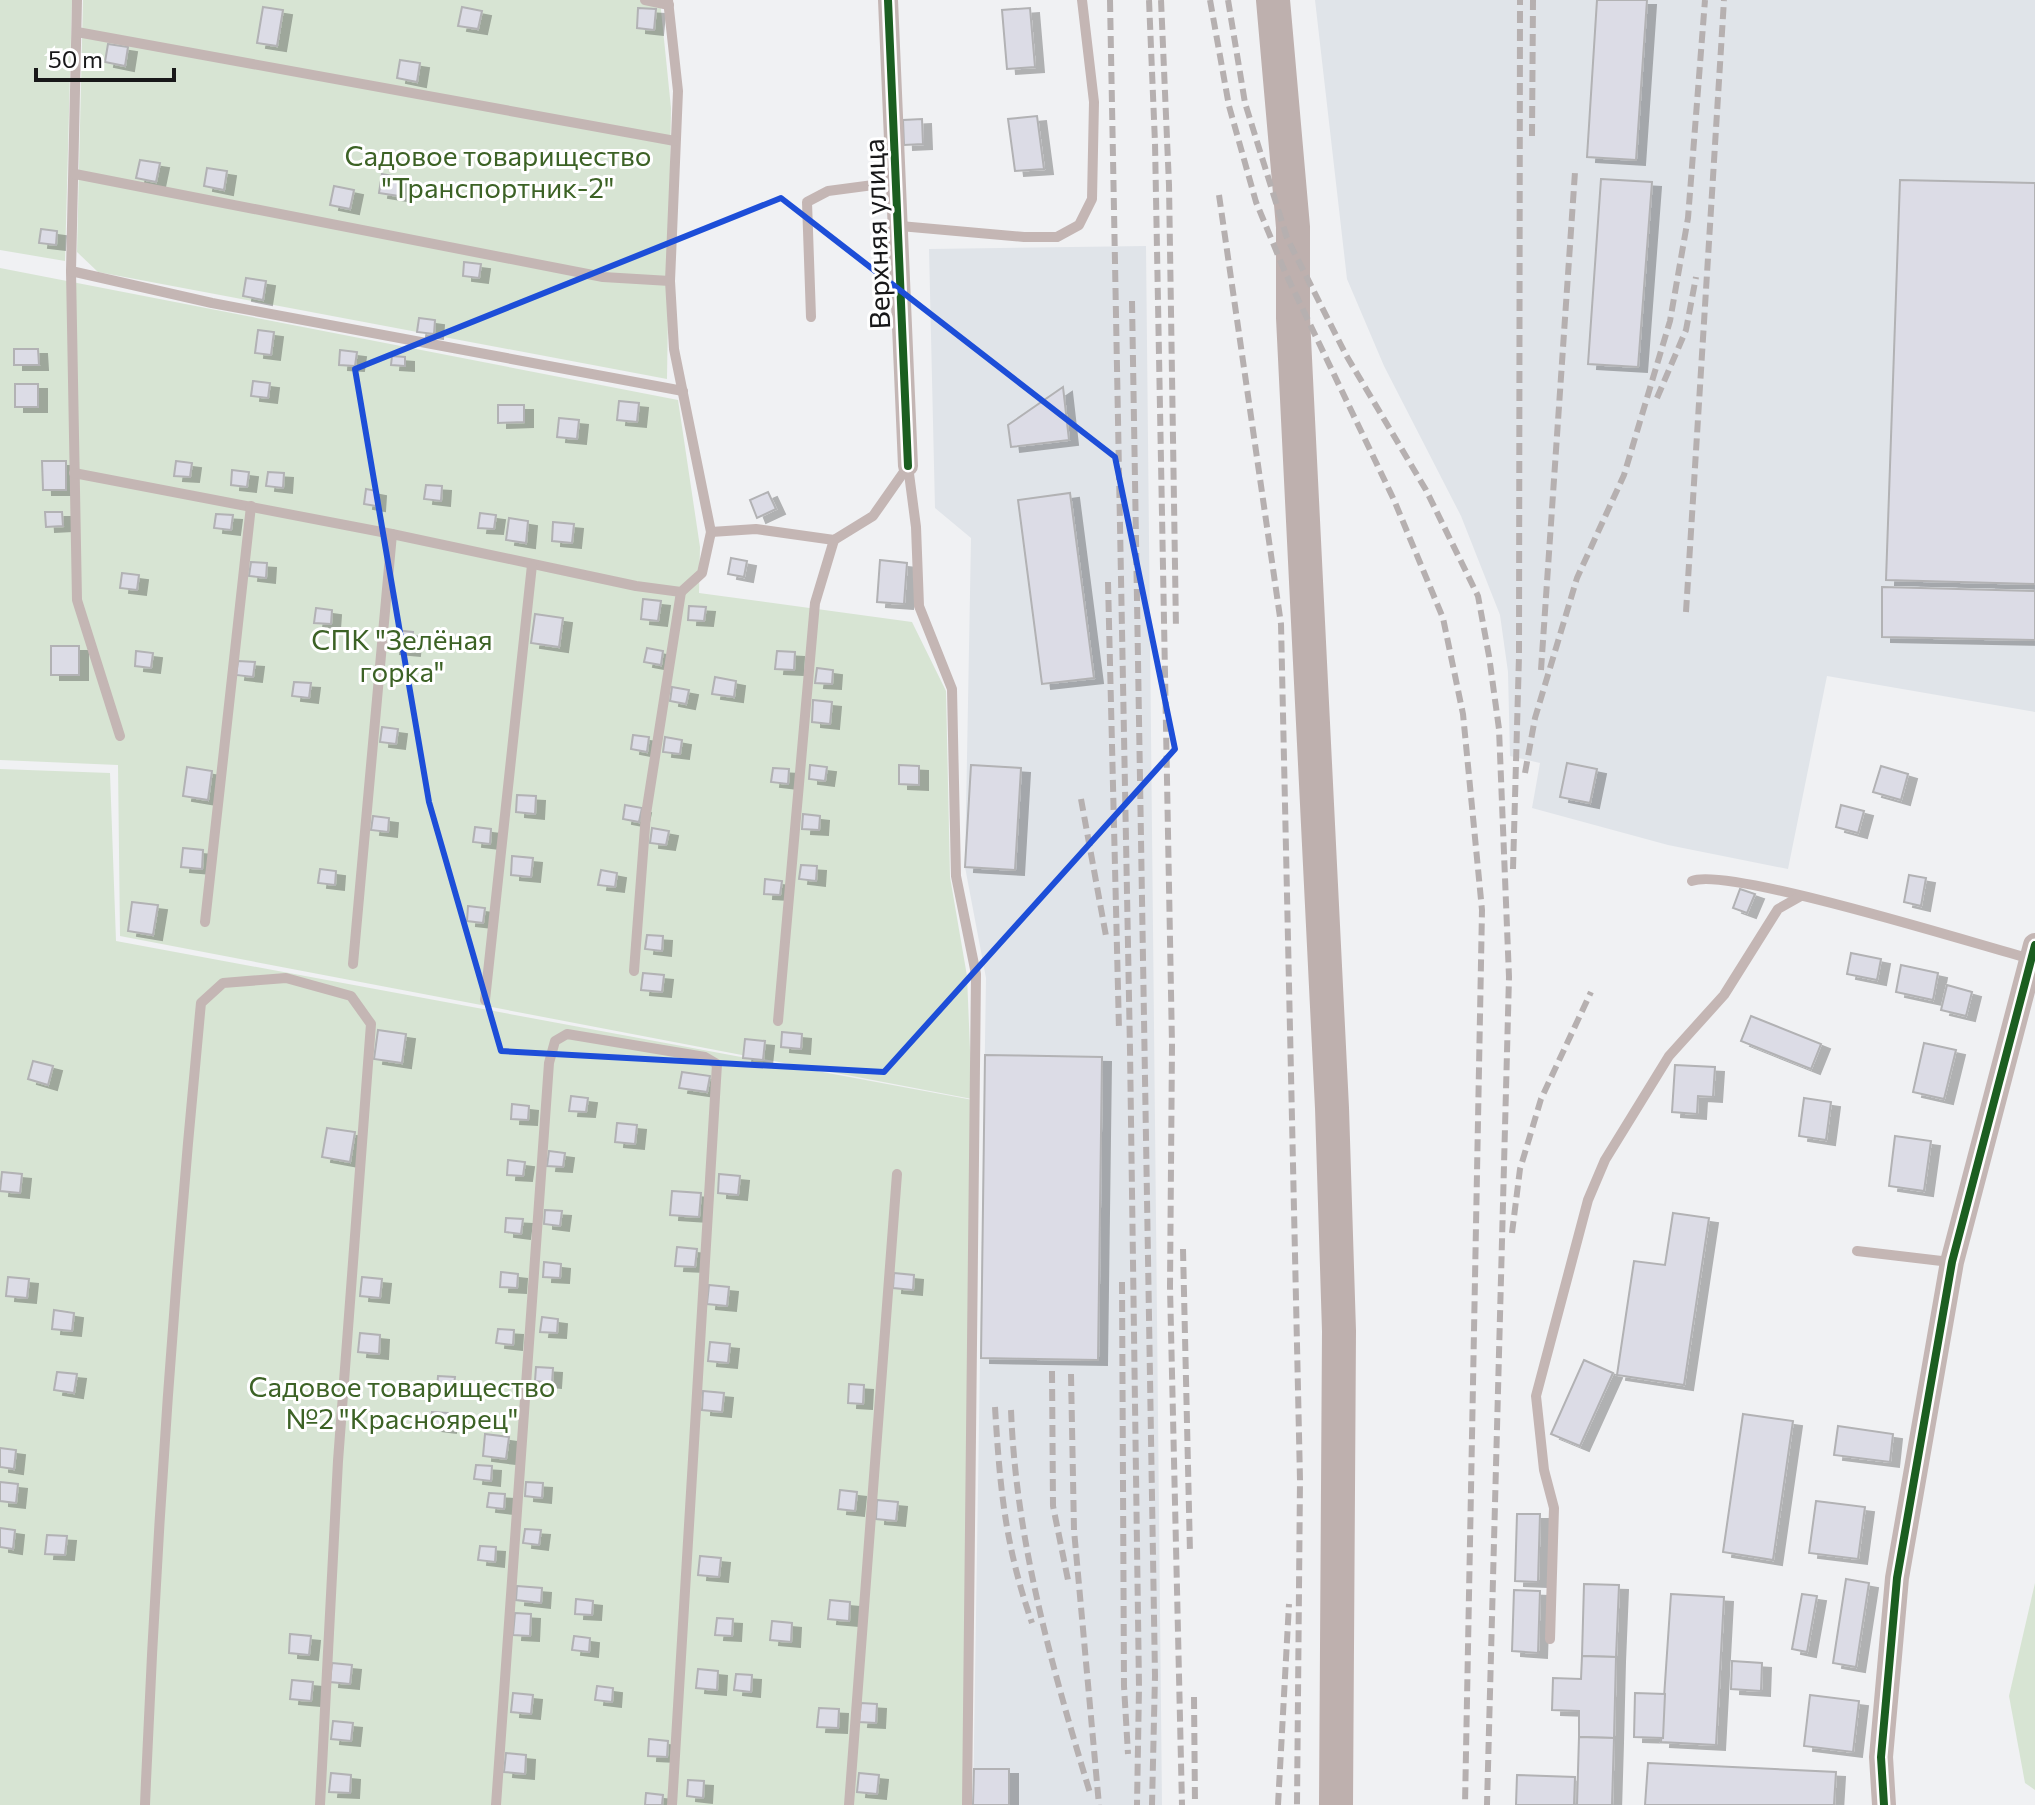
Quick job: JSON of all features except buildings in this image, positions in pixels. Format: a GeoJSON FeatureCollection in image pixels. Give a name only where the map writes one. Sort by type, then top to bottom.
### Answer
{"type":"FeatureCollection","features":[{"type":"Feature","properties":{"kind":"highway"},"geometry":{"type":"LineString","coordinates":[[1273,0],[1293,227],[1293,318],[1332,1108],[1339,1331],[1336,1805]]}},
{"type":"Feature","properties":{"kind":"street","name":"Верхняя улица"},"geometry":{"type":"LineString","coordinates":[[888,0],[908,466]]}},
{"type":"Feature","properties":{"kind":"street"},"geometry":{"type":"LineString","coordinates":[[1884,1805],[1881,1757],[1897,1578],[1952,1262],[2033,952]]}},
{"type":"Feature","properties":{"kind":"lane"},"geometry":{"type":"LineString","coordinates":[[77,0],[71,271],[77,600],[120,736]]}},
{"type":"Feature","properties":{"kind":"lane"},"geometry":{"type":"LineString","coordinates":[[634,971],[646,814],[681,592],[702,573],[711,532],[674,349],[670,281],[678,91],[669,2],[645,0]]}},
{"type":"Feature","properties":{"kind":"lane"},"geometry":{"type":"LineString","coordinates":[[900,226],[1057,237],[1079,225],[1092,199],[1094,115],[1082,0]]}},
{"type":"Feature","properties":{"kind":"lane"},"geometry":{"type":"LineString","coordinates":[[77,32],[675,141]]}},
{"type":"Feature","properties":{"kind":"lane"},"geometry":{"type":"LineString","coordinates":[[75,174],[603,277],[670,281]]}},
{"type":"Feature","properties":{"kind":"lane"},"geometry":{"type":"LineString","coordinates":[[811,317],[807,202],[828,191],[898,181]]}},
{"type":"Feature","properties":{"kind":"lane"},"geometry":{"type":"LineString","coordinates":[[71,271],[212,303],[683,391]]}},
{"type":"Feature","properties":{"kind":"lane"},"geometry":{"type":"LineString","coordinates":[[711,532],[756,529],[834,540],[873,516],[908,466]]}},
{"type":"Feature","properties":{"kind":"lane"},"geometry":{"type":"LineString","coordinates":[[908,466],[916,527],[919,606],[952,689],[956,876],[976,974],[967,1805]]}},
{"type":"Feature","properties":{"kind":"lane"},"geometry":{"type":"LineString","coordinates":[[74,473],[681,592]]}},
{"type":"Feature","properties":{"kind":"lane"},"geometry":{"type":"LineString","coordinates":[[205,922],[251,506]]}},
{"type":"Feature","properties":{"kind":"lane"},"geometry":{"type":"LineString","coordinates":[[353,964],[392,534]]}},
{"type":"Feature","properties":{"kind":"lane"},"geometry":{"type":"LineString","coordinates":[[778,1021],[815,603],[834,540]]}},
{"type":"Feature","properties":{"kind":"lane"},"geometry":{"type":"LineString","coordinates":[[485,1000],[532,565]]}},
{"type":"Feature","properties":{"kind":"lane"},"geometry":{"type":"LineString","coordinates":[[1692,881],[1713,877],[2033,952]]}},
{"type":"Feature","properties":{"kind":"lane"},"geometry":{"type":"LineString","coordinates":[[1550,1639],[1554,1508],[1544,1470],[1536,1396],[1588,1200],[1605,1160],[1669,1056],[1724,995],[1778,909],[1801,896]]}},
{"type":"Feature","properties":{"kind":"lane"},"geometry":{"type":"LineString","coordinates":[[145,1805],[153,1608],[174,1288],[201,1003],[223,983],[286,978],[351,996],[371,1024],[338,1461],[320,1805]]}},
{"type":"Feature","properties":{"kind":"lane"},"geometry":{"type":"LineString","coordinates":[[496,1805],[549,1063],[555,1041],[567,1034],[705,1057],[717,1064],[672,1805]]}},
{"type":"Feature","properties":{"kind":"lane"},"geometry":{"type":"LineString","coordinates":[[849,1805],[897,1174]]}},
{"type":"Feature","properties":{"kind":"lane"},"geometry":{"type":"LineString","coordinates":[[1857,1251],[1952,1262]]}},
{"type":"Feature","properties":{"kind":"highlighted area"},"geometry":{"type":"Polygon","coordinates":[[[781,198],[1115,457],[1175,749],[884,1072],[501,1051],[429,802],[355,369],[781,198]]]}},
{"type":"Feature","properties":{"kind":"shaded area"},"geometry":{"type":"Polygon","coordinates":[[[1315,0],[2035,0],[2035,712],[1827,676],[1788,869],[1668,845],[1532,808],[1540,763],[1510,756],[1508,672],[1500,615],[1461,516],[1384,366],[1347,279],[1315,0]]]}},
{"type":"Feature","properties":{"kind":"shaded area"},"geometry":{"type":"Polygon","coordinates":[[[1146,246],[1162,1805],[973,1805],[986,978],[965,867],[971,538],[935,508],[929,249],[1146,246]]]}},
{"type":"Feature","properties":{"kind":"green space"},"geometry":{"type":"Polygon","coordinates":[[[0,0],[72,0],[65,261],[0,250],[0,0]]]}},
{"type":"Feature","properties":{"kind":"green space","name":"Садовое товарищество \"Транспортник-2\""},"geometry":{"type":"Polygon","coordinates":[[[83,0],[660,0],[671,108],[667,379],[98,272],[77,252],[83,0]]]}},
{"type":"Feature","properties":{"kind":"green space","name":"СПК \"Зелёная горка\""},"geometry":{"type":"Polygon","coordinates":[[[0,268],[678,400],[700,547],[699,593],[912,622],[946,691],[950,877],[967,976],[972,1099],[120,936],[118,765],[0,760],[0,268]]]}},
{"type":"Feature","properties":{"kind":"green space","name":"Садовое товарищество №2 \"Красноярец\""},"geometry":{"type":"Polygon","coordinates":[[[0,769],[110,773],[116,941],[973,1100],[963,1805],[0,1805],[0,769]]]}},
{"type":"Feature","properties":{"kind":"green space"},"geometry":{"type":"Polygon","coordinates":[[[2035,1583],[2035,1790],[2025,1783],[2009,1696],[2035,1583]]]}},
{"type":"Feature","properties":{"kind":"railway"},"geometry":{"type":"LineString","coordinates":[[1110,0],[1130,1050],[1139,1687],[1137,1805]]}},
{"type":"Feature","properties":{"kind":"railway"},"geometry":{"type":"LineString","coordinates":[[1149,0],[1155,143],[1172,1045],[1170,1287],[1182,1805]]}},
{"type":"Feature","properties":{"kind":"railway"},"geometry":{"type":"LineString","coordinates":[[1161,0],[1169,185],[1176,629]]}},
{"type":"Feature","properties":{"kind":"railway"},"geometry":{"type":"LineString","coordinates":[[1210,0],[1229,106],[1256,202],[1285,272],[1394,500],[1443,618],[1463,714],[1482,910],[1465,1805]]}},
{"type":"Feature","properties":{"kind":"railway"},"geometry":{"type":"LineString","coordinates":[[1228,0],[1245,103],[1287,238],[1346,355],[1426,490],[1478,596],[1489,656],[1499,729],[1509,977],[1487,1805]]}},
{"type":"Feature","properties":{"kind":"railway"},"geometry":{"type":"LineString","coordinates":[[1513,869],[1519,656],[1520,0]]}},
{"type":"Feature","properties":{"kind":"railway"},"geometry":{"type":"LineString","coordinates":[[1532,136],[1533,0]]}},
{"type":"Feature","properties":{"kind":"railway"},"geometry":{"type":"LineString","coordinates":[[1525,773],[1535,718],[1577,578],[1624,475],[1670,321],[1688,218],[1705,0]]}},
{"type":"Feature","properties":{"kind":"railway"},"geometry":{"type":"LineString","coordinates":[[1686,612],[1724,0]]}},
{"type":"Feature","properties":{"kind":"railway"},"geometry":{"type":"LineString","coordinates":[[1541,670],[1575,172]]}},
{"type":"Feature","properties":{"kind":"railway"},"geometry":{"type":"LineString","coordinates":[[1219,195],[1281,624],[1300,1480],[1297,1805]]}},
{"type":"Feature","properties":{"kind":"railway"},"geometry":{"type":"LineString","coordinates":[[1657,398],[1686,330],[1696,277]]}},
{"type":"Feature","properties":{"kind":"railway"},"geometry":{"type":"LineString","coordinates":[[1132,301],[1155,1676],[1152,1805]]}},
{"type":"Feature","properties":{"kind":"railway"},"geometry":{"type":"LineString","coordinates":[[1108,582],[1119,1030]]}},
{"type":"Feature","properties":{"kind":"railway"},"geometry":{"type":"LineString","coordinates":[[1081,799],[1106,936]]}},
{"type":"Feature","properties":{"kind":"railway"},"geometry":{"type":"LineString","coordinates":[[1512,1233],[1520,1169],[1541,1099],[1591,992]]}},
{"type":"Feature","properties":{"kind":"railway"},"geometry":{"type":"LineString","coordinates":[[1183,1249],[1190,1553]]}},
{"type":"Feature","properties":{"kind":"railway"},"geometry":{"type":"LineString","coordinates":[[1122,1282],[1124,1686],[1128,1754]]}},
{"type":"Feature","properties":{"kind":"railway"},"geometry":{"type":"LineString","coordinates":[[1052,1371],[1053,1506],[1069,1585]]}},
{"type":"Feature","properties":{"kind":"railway"},"geometry":{"type":"LineString","coordinates":[[1071,1374],[1074,1530],[1099,1805]]}},
{"type":"Feature","properties":{"kind":"railway"},"geometry":{"type":"LineString","coordinates":[[995,1407],[1005,1516],[1032,1623]]}},
{"type":"Feature","properties":{"kind":"railway"},"geometry":{"type":"LineString","coordinates":[[1011,1410],[1014,1459],[1028,1556],[1062,1699],[1090,1793]]}},
{"type":"Feature","properties":{"kind":"railway"},"geometry":{"type":"LineString","coordinates":[[1278,1805],[1289,1604]]}},
{"type":"Feature","properties":{"kind":"railway"},"geometry":{"type":"LineString","coordinates":[[1194,1697],[1195,1805]]}},
{"type":"Feature","properties":{"kind":"cycle path"},"geometry":{"type":"LineString","coordinates":[[888,0],[908,466]]}},
{"type":"Feature","properties":{"kind":"cycle path"},"geometry":{"type":"LineString","coordinates":[[1884,1805],[1881,1757],[1897,1578],[1952,1262],[2035,945]]}}]}
